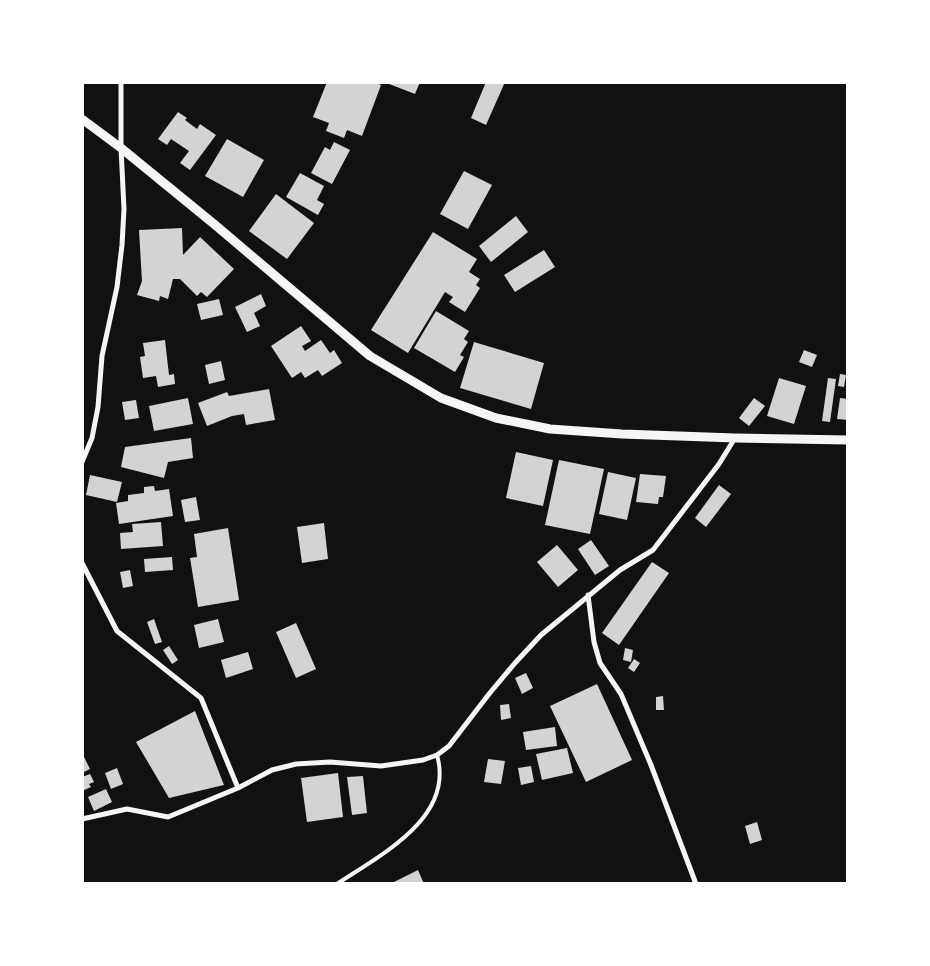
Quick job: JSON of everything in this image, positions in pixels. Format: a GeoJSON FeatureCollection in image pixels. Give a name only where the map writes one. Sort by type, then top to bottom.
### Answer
{"type":"FeatureCollection","features":[{"type":"Feature","properties":{"kind":"street"},"geometry":{"type":"LineString","coordinates":[[83,460],[92,438],[97,415],[102,356],[117,287],[122,245],[124,209],[121,148],[121,82]]}},
{"type":"Feature","properties":{"kind":"street"},"geometry":{"type":"LineString","coordinates":[[82,119],[121,148],[370,356],[441,398],[496,418],[550,429],[622,434],[848,440]]}},
{"type":"Feature","properties":{"kind":"street"},"geometry":{"type":"LineString","coordinates":[[82,819],[127,809],[168,818],[238,788],[272,770],[296,764],[330,762],[381,766],[423,760],[437,755],[449,746],[515,663],[548,629],[620,570],[653,550],[703,486],[736,438]]}},
{"type":"Feature","properties":{"kind":"street"},"geometry":{"type":"LineString","coordinates":[[82,564],[117,631],[200,698],[238,788]]}},
{"type":"Feature","properties":{"kind":"street"},"geometry":{"type":"LineString","coordinates":[[588,595],[594,642],[600,663],[621,694],[651,765],[696,884]]}},
{"type":"Feature","properties":{"kind":"lane"},"geometry":{"type":"LineString","coordinates":[[337,884],[404,838],[425,816],[440,781],[441,769],[437,755]]}},
{"type":"Feature","properties":{"kind":"building"},"geometry":{"type":"Polygon","coordinates":[[[327,82],[374,82],[381,85],[362,136],[347,130],[344,138],[326,131],[329,123],[313,117],[327,82]]]}},
{"type":"Feature","properties":{"kind":"building"},"geometry":{"type":"Polygon","coordinates":[[[384,82],[420,82],[415,94],[384,82]]]}},
{"type":"Feature","properties":{"kind":"building"},"geometry":{"type":"Polygon","coordinates":[[[486,82],[505,82],[486,125],[471,118],[486,82]]]}},
{"type":"Feature","properties":{"kind":"building"},"geometry":{"type":"Polygon","coordinates":[[[178,112],[187,118],[185,120],[197,129],[200,124],[216,135],[190,170],[180,163],[189,151],[171,139],[167,145],[158,139],[178,112]]]}},
{"type":"Feature","properties":{"kind":"building"},"geometry":{"type":"Polygon","coordinates":[[[227,139],[264,160],[243,197],[205,176],[227,139]]]}},
{"type":"Feature","properties":{"kind":"building"},"geometry":{"type":"Polygon","coordinates":[[[334,142],[350,150],[332,184],[311,173],[325,147],[330,150],[334,142]]]}},
{"type":"Feature","properties":{"kind":"building"},"geometry":{"type":"Polygon","coordinates":[[[464,171],[492,185],[468,229],[440,214],[464,171]]]}},
{"type":"Feature","properties":{"kind":"building"},"geometry":{"type":"Polygon","coordinates":[[[300,173],[324,186],[317,200],[324,204],[318,215],[286,197],[300,173]]]}},
{"type":"Feature","properties":{"kind":"building"},"geometry":{"type":"Polygon","coordinates":[[[276,194],[314,223],[287,259],[249,231],[276,194]]]}},
{"type":"Feature","properties":{"kind":"building"},"geometry":{"type":"Polygon","coordinates":[[[516,216],[528,232],[491,262],[479,246],[516,216]]]}},
{"type":"Feature","properties":{"kind":"building"},"geometry":{"type":"Polygon","coordinates":[[[182,228],[183,255],[200,237],[234,269],[207,297],[201,292],[197,296],[180,279],[173,279],[168,299],[160,296],[159,301],[137,295],[142,281],[139,230],[182,228]]]}},
{"type":"Feature","properties":{"kind":"building"},"geometry":{"type":"Polygon","coordinates":[[[433,232],[477,259],[469,272],[480,279],[476,285],[480,288],[465,312],[449,302],[453,297],[445,292],[408,353],[371,330],[433,232]]]}},
{"type":"Feature","properties":{"kind":"building"},"geometry":{"type":"Polygon","coordinates":[[[544,250],[555,267],[515,292],[504,275],[544,250]]]}},
{"type":"Feature","properties":{"kind":"building"},"geometry":{"type":"Polygon","coordinates":[[[261,294],[266,306],[254,313],[260,326],[247,332],[235,307],[261,294]]]}},
{"type":"Feature","properties":{"kind":"building"},"geometry":{"type":"Polygon","coordinates":[[[219,299],[223,315],[201,320],[197,304],[219,299]]]}},
{"type":"Feature","properties":{"kind":"building"},"geometry":{"type":"Polygon","coordinates":[[[436,311],[469,331],[464,339],[468,342],[460,355],[464,357],[455,372],[414,348],[436,311]]]}},
{"type":"Feature","properties":{"kind":"building"},"geometry":{"type":"Polygon","coordinates":[[[301,326],[311,341],[302,346],[305,351],[321,340],[330,353],[334,350],[342,363],[322,376],[318,370],[305,378],[301,372],[292,378],[271,346],[301,326]]]}},
{"type":"Feature","properties":{"kind":"building"},"geometry":{"type":"Polygon","coordinates":[[[165,340],[169,375],[174,374],[175,384],[158,387],[156,376],[143,378],[140,357],[145,356],[143,343],[165,340]]]}},
{"type":"Feature","properties":{"kind":"building"},"geometry":{"type":"Polygon","coordinates":[[[474,342],[544,363],[531,409],[460,388],[474,342]]]}},
{"type":"Feature","properties":{"kind":"building"},"geometry":{"type":"Polygon","coordinates":[[[804,350],[817,355],[812,367],[799,362],[804,350]]]}},
{"type":"Feature","properties":{"kind":"building"},"geometry":{"type":"Polygon","coordinates":[[[221,361],[225,380],[209,384],[205,365],[221,361]]]}},
{"type":"Feature","properties":{"kind":"building"},"geometry":{"type":"Polygon","coordinates":[[[840,374],[846,375],[844,387],[838,386],[840,374]]]}},
{"type":"Feature","properties":{"kind":"building"},"geometry":{"type":"Polygon","coordinates":[[[779,378],[806,386],[794,424],[767,416],[779,378]]]}},
{"type":"Feature","properties":{"kind":"building"},"geometry":{"type":"Polygon","coordinates":[[[828,378],[836,379],[830,422],[822,421],[828,378]]]}},
{"type":"Feature","properties":{"kind":"building"},"geometry":{"type":"Polygon","coordinates":[[[269,389],[275,420],[246,425],[244,414],[232,416],[207,426],[198,403],[227,392],[229,396],[269,389]]]}},
{"type":"Feature","properties":{"kind":"building"},"geometry":{"type":"Polygon","coordinates":[[[188,398],[193,424],[154,431],[149,406],[188,398]]]}},
{"type":"Feature","properties":{"kind":"building"},"geometry":{"type":"Polygon","coordinates":[[[754,398],[765,406],[749,426],[739,418],[754,398]]]}},
{"type":"Feature","properties":{"kind":"building"},"geometry":{"type":"Polygon","coordinates":[[[840,398],[848,399],[848,420],[837,419],[840,398]]]}},
{"type":"Feature","properties":{"kind":"building"},"geometry":{"type":"Polygon","coordinates":[[[136,400],[139,418],[125,420],[122,402],[136,400]]]}},
{"type":"Feature","properties":{"kind":"building"},"geometry":{"type":"Polygon","coordinates":[[[191,438],[193,458],[168,462],[164,478],[121,467],[125,447],[191,438]]]}},
{"type":"Feature","properties":{"kind":"building"},"geometry":{"type":"Polygon","coordinates":[[[516,452],[553,460],[543,506],[506,498],[516,452]]]}},
{"type":"Feature","properties":{"kind":"building"},"geometry":{"type":"Polygon","coordinates":[[[559,460],[604,469],[590,534],[545,525],[559,460]]]}},
{"type":"Feature","properties":{"kind":"building"},"geometry":{"type":"Polygon","coordinates":[[[608,472],[636,478],[627,520],[599,514],[608,472]]]}},
{"type":"Feature","properties":{"kind":"building"},"geometry":{"type":"Polygon","coordinates":[[[640,474],[666,476],[663,497],[659,497],[658,504],[636,502],[640,474]]]}},
{"type":"Feature","properties":{"kind":"building"},"geometry":{"type":"Polygon","coordinates":[[[90,475],[122,482],[117,502],[86,495],[90,475]]]}},
{"type":"Feature","properties":{"kind":"building"},"geometry":{"type":"Polygon","coordinates":[[[719,485],[731,494],[706,527],[695,518],[719,485]]]}},
{"type":"Feature","properties":{"kind":"building"},"geometry":{"type":"Polygon","coordinates":[[[154,486],[155,491],[169,489],[173,516],[119,524],[116,503],[128,501],[128,495],[144,493],[144,487],[154,486]]]}},
{"type":"Feature","properties":{"kind":"building"},"geometry":{"type":"Polygon","coordinates":[[[196,497],[200,520],[185,522],[181,500],[196,497]]]}},
{"type":"Feature","properties":{"kind":"building"},"geometry":{"type":"Polygon","coordinates":[[[161,522],[163,546],[121,549],[120,533],[133,532],[132,524],[161,522]]]}},
{"type":"Feature","properties":{"kind":"building"},"geometry":{"type":"Polygon","coordinates":[[[324,523],[328,559],[302,563],[297,527],[324,523]]]}},
{"type":"Feature","properties":{"kind":"building"},"geometry":{"type":"Polygon","coordinates":[[[228,528],[239,600],[198,607],[190,558],[197,557],[194,534],[228,528]]]}},
{"type":"Feature","properties":{"kind":"building"},"geometry":{"type":"Polygon","coordinates":[[[591,540],[609,566],[595,575],[578,549],[591,540]]]}},
{"type":"Feature","properties":{"kind":"building"},"geometry":{"type":"Polygon","coordinates":[[[557,545],[578,570],[558,587],[537,562],[557,545]]]}},
{"type":"Feature","properties":{"kind":"building"},"geometry":{"type":"Polygon","coordinates":[[[172,557],[173,570],[145,572],[144,559],[172,557]]]}},
{"type":"Feature","properties":{"kind":"building"},"geometry":{"type":"Polygon","coordinates":[[[652,562],[669,573],[619,645],[602,633],[652,562]]]}},
{"type":"Feature","properties":{"kind":"building"},"geometry":{"type":"Polygon","coordinates":[[[130,570],[133,586],[123,588],[120,572],[130,570]]]}},
{"type":"Feature","properties":{"kind":"building"},"geometry":{"type":"Polygon","coordinates":[[[154,619],[162,642],[155,644],[147,622],[154,619]]]}},
{"type":"Feature","properties":{"kind":"building"},"geometry":{"type":"Polygon","coordinates":[[[218,619],[224,642],[199,648],[194,625],[218,619]]]}},
{"type":"Feature","properties":{"kind":"building"},"geometry":{"type":"Polygon","coordinates":[[[296,623],[316,669],[296,678],[276,632],[296,623]]]}},
{"type":"Feature","properties":{"kind":"building"},"geometry":{"type":"Polygon","coordinates":[[[169,646],[178,660],[172,664],[163,650],[169,646]]]}},
{"type":"Feature","properties":{"kind":"building"},"geometry":{"type":"Polygon","coordinates":[[[625,648],[633,650],[631,662],[623,660],[625,648]]]}},
{"type":"Feature","properties":{"kind":"building"},"geometry":{"type":"Polygon","coordinates":[[[248,652],[253,669],[226,678],[221,660],[248,652]]]}},
{"type":"Feature","properties":{"kind":"building"},"geometry":{"type":"Polygon","coordinates":[[[634,659],[640,663],[634,672],[628,668],[634,659]]]}},
{"type":"Feature","properties":{"kind":"building"},"geometry":{"type":"Polygon","coordinates":[[[526,673],[533,688],[522,694],[515,678],[526,673]]]}},
{"type":"Feature","properties":{"kind":"building"},"geometry":{"type":"Polygon","coordinates":[[[597,684],[632,760],[586,782],[550,706],[597,684]]]}},
{"type":"Feature","properties":{"kind":"building"},"geometry":{"type":"Polygon","coordinates":[[[663,696],[664,710],[656,710],[656,697],[663,696]]]}},
{"type":"Feature","properties":{"kind":"building"},"geometry":{"type":"Polygon","coordinates":[[[509,704],[511,718],[501,720],[500,705],[509,704]]]}},
{"type":"Feature","properties":{"kind":"building"},"geometry":{"type":"Polygon","coordinates":[[[195,711],[224,785],[169,798],[136,742],[195,711]]]}},
{"type":"Feature","properties":{"kind":"building"},"geometry":{"type":"Polygon","coordinates":[[[555,727],[557,746],[526,750],[523,732],[555,727]]]}},
{"type":"Feature","properties":{"kind":"building"},"geometry":{"type":"Polygon","coordinates":[[[567,748],[573,773],[542,780],[536,754],[567,748]]]}},
{"type":"Feature","properties":{"kind":"building"},"geometry":{"type":"Polygon","coordinates":[[[82,753],[90,769],[82,773],[82,753]]]}},
{"type":"Feature","properties":{"kind":"building"},"geometry":{"type":"Polygon","coordinates":[[[488,759],[505,761],[501,784],[484,782],[488,759]]]}},
{"type":"Feature","properties":{"kind":"building"},"geometry":{"type":"Polygon","coordinates":[[[531,766],[534,782],[521,785],[518,768],[531,766]]]}},
{"type":"Feature","properties":{"kind":"building"},"geometry":{"type":"Polygon","coordinates":[[[117,768],[123,784],[111,789],[105,773],[117,768]]]}},
{"type":"Feature","properties":{"kind":"building"},"geometry":{"type":"Polygon","coordinates":[[[338,773],[343,817],[307,822],[301,778],[338,773]]]}},
{"type":"Feature","properties":{"kind":"building"},"geometry":{"type":"Polygon","coordinates":[[[90,774],[94,782],[89,784],[91,787],[82,791],[82,777],[90,774]]]}},
{"type":"Feature","properties":{"kind":"building"},"geometry":{"type":"Polygon","coordinates":[[[363,776],[367,813],[352,815],[347,777],[363,776]]]}},
{"type":"Feature","properties":{"kind":"building"},"geometry":{"type":"Polygon","coordinates":[[[106,789],[112,802],[94,811],[88,797],[106,789]]]}},
{"type":"Feature","properties":{"kind":"building"},"geometry":{"type":"Polygon","coordinates":[[[757,822],[762,840],[750,844],[745,826],[757,822]]]}},
{"type":"Feature","properties":{"kind":"building"},"geometry":{"type":"Polygon","coordinates":[[[418,870],[424,884],[390,884],[418,870]]]}}]}
